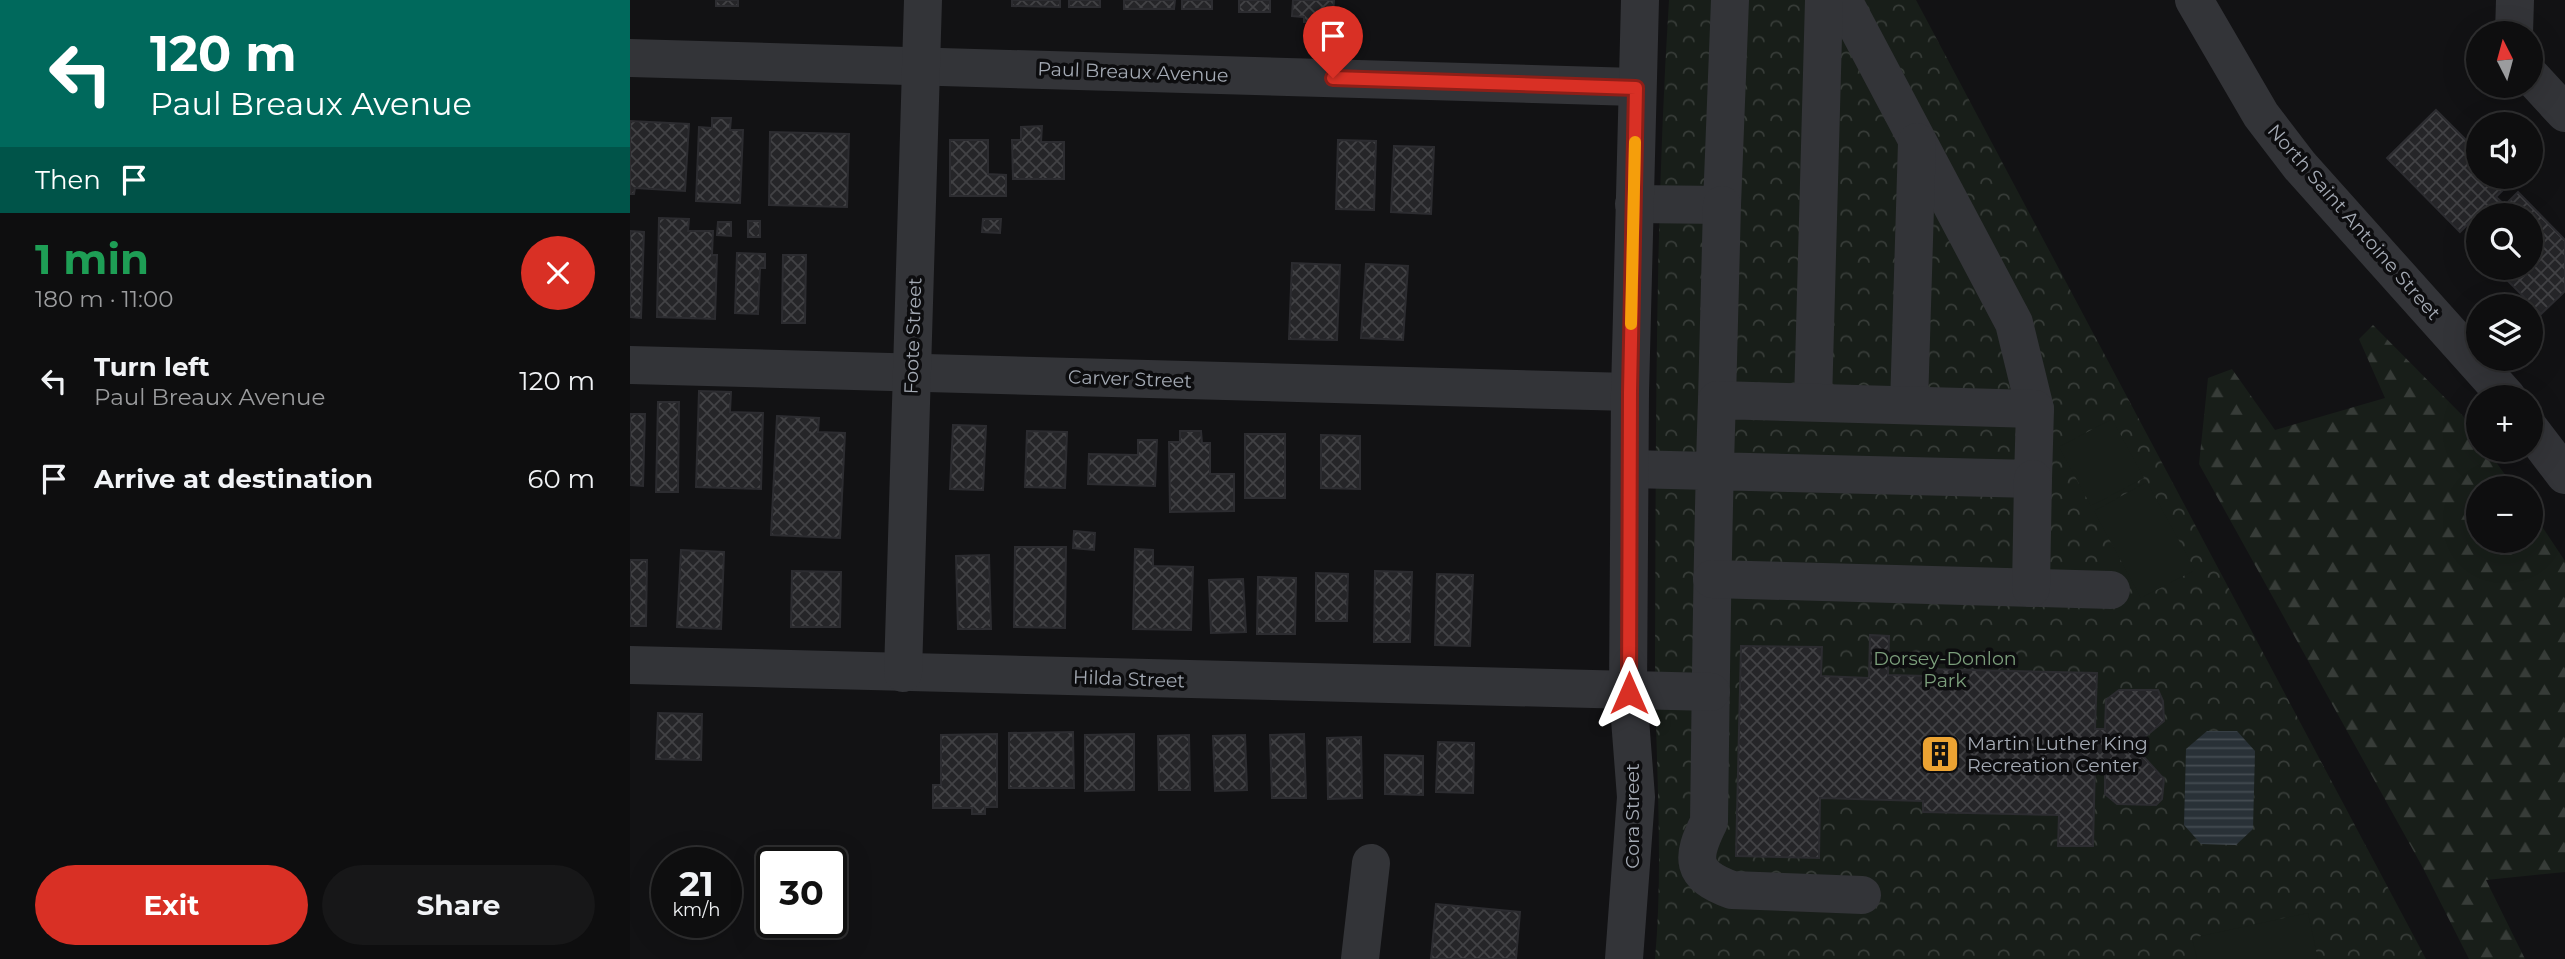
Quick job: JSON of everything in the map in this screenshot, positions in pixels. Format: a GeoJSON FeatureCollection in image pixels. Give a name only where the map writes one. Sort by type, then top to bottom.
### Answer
{"type":"FeatureCollection","features":[{"type":"Feature","properties":{"kind":"street","name":"Foote Street"},"geometry":{"type":"LineString","coordinates":[[903,673],[923,0]]}},
{"type":"Feature","properties":{"kind":"street","name":"Cora Street"},"geometry":{"type":"LineString","coordinates":[[1624,959],[1636,797],[1629,693],[1630,392],[1640,0]]}},
{"type":"Feature","properties":{"kind":"street"},"geometry":{"type":"LineString","coordinates":[[1730,0],[1714,470],[1709,822],[1696,848],[1698,866],[1712,883],[1732,890],[1862,895]]}},
{"type":"Feature","properties":{"kind":"street"},"geometry":{"type":"LineString","coordinates":[[1813,402],[1824,0]]}},
{"type":"Feature","properties":{"kind":"street"},"geometry":{"type":"LineString","coordinates":[[1843,0],[2014,323],[2035,409],[2031,588]]}},
{"type":"Feature","properties":{"kind":"street","name":"North Saint Antoine Street"},"geometry":{"type":"LineString","coordinates":[[2194,0],[2261,115],[2300,166],[2496,385]]}},
{"type":"Feature","properties":{"kind":"street"},"geometry":{"type":"LineString","coordinates":[[2514,21],[2515,0]]}},
{"type":"Feature","properties":{"kind":"street","name":"Paul Breaux Avenue"},"geometry":{"type":"LineString","coordinates":[[630,58],[1636,88]]}},
{"type":"Feature","properties":{"kind":"street"},"geometry":{"type":"LineString","coordinates":[[2543,89],[2565,113]]}},
{"type":"Feature","properties":{"kind":"street"},"geometry":{"type":"LineString","coordinates":[[1909,405],[1917,140]]}},
{"type":"Feature","properties":{"kind":"street"},"geometry":{"type":"LineString","coordinates":[[1634,204],[1722,205]]}},
{"type":"Feature","properties":{"kind":"street","name":"Carver Street"},"geometry":{"type":"LineString","coordinates":[[630,365],[1630,392]]}},
{"type":"Feature","properties":{"kind":"street"},"geometry":{"type":"LineString","coordinates":[[1717,400],[2035,409]]}},
{"type":"Feature","properties":{"kind":"street"},"geometry":{"type":"LineString","coordinates":[[2543,446],[2565,475]]}},
{"type":"Feature","properties":{"kind":"street"},"geometry":{"type":"LineString","coordinates":[[1630,469],[2034,479]]}},
{"type":"Feature","properties":{"kind":"street"},"geometry":{"type":"LineString","coordinates":[[1712,579],[2111,590]]}},
{"type":"Feature","properties":{"kind":"street","name":"Hilda Street"},"geometry":{"type":"LineString","coordinates":[[630,666],[1629,693],[1711,692]]}},
{"type":"Feature","properties":{"kind":"street"},"geometry":{"type":"LineString","coordinates":[[1360,959],[1371,863]]}},
{"type":"Feature","properties":{"kind":"green space","name":"Dorsey-Donlon Park"},"geometry":{"type":"Polygon","coordinates":[[[1669,0],[1916,0],[2426,959],[1655,959],[1659,883],[1655,657],[1657,328],[1669,0]]]}},
{"type":"Feature","properties":{"kind":"green space"},"geometry":{"type":"Polygon","coordinates":[[[2373,325],[2466,420],[2466,462],[2496,462],[2506,476],[2466,476],[2466,553],[2543,553],[2543,528],[2565,561],[2565,872],[2486,880],[2525,959],[2469,959],[2423,868],[2199,464],[2208,378],[2232,369],[2275,430],[2385,398],[2359,339],[2373,325]]]}},
{"type":"Feature","properties":{"kind":"green space"},"geometry":{"type":"Polygon","coordinates":[[[2112,419],[2144,478],[2091,506],[2059,447],[2112,419]]]}},
{"type":"Feature","properties":{"kind":"green space"},"geometry":{"type":"Polygon","coordinates":[[[2147,482],[2195,570],[2141,598],[2094,511],[2147,482]]]}},
{"type":"Feature","properties":{"kind":"green space"},"geometry":{"type":"Polygon","coordinates":[[[2308,913],[2318,959],[2197,959],[2192,938],[2308,913]]]}},
{"type":"Feature","properties":{"kind":"shaded area"},"geometry":{"type":"Polygon","coordinates":[[[2207,731],[2237,731],[2255,751],[2253,829],[2236,845],[2201,844],[2184,825],[2186,749],[2207,731]]]}},
{"type":"Feature","properties":{"kind":"building"},"geometry":{"type":"Polygon","coordinates":[[[716,0],[738,0],[738,6],[716,6],[716,0]]]}},
{"type":"Feature","properties":{"kind":"building"},"geometry":{"type":"Polygon","coordinates":[[[1012,0],[1060,0],[1060,7],[1012,6],[1012,0]]]}},
{"type":"Feature","properties":{"kind":"building"},"geometry":{"type":"Polygon","coordinates":[[[1069,0],[1100,0],[1100,7],[1069,7],[1069,0]]]}},
{"type":"Feature","properties":{"kind":"building"},"geometry":{"type":"Polygon","coordinates":[[[1124,0],[1175,0],[1174,9],[1124,9],[1124,0]]]}},
{"type":"Feature","properties":{"kind":"building"},"geometry":{"type":"Polygon","coordinates":[[[1182,0],[1212,0],[1212,9],[1182,9],[1182,0]]]}},
{"type":"Feature","properties":{"kind":"building"},"geometry":{"type":"Polygon","coordinates":[[[1239,0],[1270,0],[1270,12],[1239,12],[1239,0]]]}},
{"type":"Feature","properties":{"kind":"building"},"geometry":{"type":"Polygon","coordinates":[[[1293,0],[1334,0],[1333,17],[1324,17],[1324,23],[1304,22],[1304,17],[1292,16],[1293,0]]]}},
{"type":"Feature","properties":{"kind":"building"},"geometry":{"type":"Polygon","coordinates":[[[2436,110],[2466,140],[2466,189],[2504,189],[2496,197],[2503,203],[2466,203],[2466,226],[2460,232],[2387,158],[2436,110]]]}},
{"type":"Feature","properties":{"kind":"building"},"geometry":{"type":"Polygon","coordinates":[[[712,118],[731,118],[730,130],[743,130],[740,203],[696,201],[699,127],[712,128],[712,118]]]}},
{"type":"Feature","properties":{"kind":"building"},"geometry":{"type":"Polygon","coordinates":[[[630,121],[689,124],[685,191],[635,188],[634,194],[630,194],[630,121]]]}},
{"type":"Feature","properties":{"kind":"building"},"geometry":{"type":"Polygon","coordinates":[[[1042,126],[1041,142],[1064,142],[1064,179],[1013,179],[1012,140],[1021,140],[1021,127],[1042,126]]]}},
{"type":"Feature","properties":{"kind":"building"},"geometry":{"type":"Polygon","coordinates":[[[770,132],[849,134],[847,207],[769,205],[770,132]]]}},
{"type":"Feature","properties":{"kind":"building"},"geometry":{"type":"Polygon","coordinates":[[[950,140],[988,140],[988,174],[1006,175],[1006,196],[950,196],[950,140]]]}},
{"type":"Feature","properties":{"kind":"building"},"geometry":{"type":"Polygon","coordinates":[[[1338,140],[1376,141],[1374,210],[1336,209],[1338,140]]]}},
{"type":"Feature","properties":{"kind":"building"},"geometry":{"type":"Polygon","coordinates":[[[1394,146],[1434,147],[1431,214],[1391,212],[1394,146]]]}},
{"type":"Feature","properties":{"kind":"building"},"geometry":{"type":"Polygon","coordinates":[[[2518,192],[2529,203],[2507,203],[2518,192]]]}},
{"type":"Feature","properties":{"kind":"building"},"geometry":{"type":"Polygon","coordinates":[[[659,218],[689,219],[688,231],[713,231],[712,255],[717,255],[715,319],[657,317],[659,218]]]}},
{"type":"Feature","properties":{"kind":"building"},"geometry":{"type":"Polygon","coordinates":[[[2543,218],[2565,240],[2565,291],[2543,312],[2543,294],[2521,294],[2507,280],[2543,280],[2543,218]]]}},
{"type":"Feature","properties":{"kind":"building"},"geometry":{"type":"Polygon","coordinates":[[[983,219],[1001,219],[1000,233],[982,232],[983,219]]]}},
{"type":"Feature","properties":{"kind":"building"},"geometry":{"type":"Polygon","coordinates":[[[748,221],[760,221],[760,237],[748,237],[748,221]]]}},
{"type":"Feature","properties":{"kind":"building"},"geometry":{"type":"Polygon","coordinates":[[[718,222],[731,222],[731,236],[717,235],[718,222]]]}},
{"type":"Feature","properties":{"kind":"building"},"geometry":{"type":"Polygon","coordinates":[[[630,231],[644,232],[641,318],[630,317],[630,231]]]}},
{"type":"Feature","properties":{"kind":"building"},"geometry":{"type":"Polygon","coordinates":[[[737,253],[765,254],[765,268],[760,268],[758,314],[735,313],[737,253]]]}},
{"type":"Feature","properties":{"kind":"building"},"geometry":{"type":"Polygon","coordinates":[[[783,255],[806,255],[805,323],[782,323],[783,255]]]}},
{"type":"Feature","properties":{"kind":"building"},"geometry":{"type":"Polygon","coordinates":[[[1292,263],[1340,265],[1337,340],[1289,339],[1292,263]]]}},
{"type":"Feature","properties":{"kind":"building"},"geometry":{"type":"Polygon","coordinates":[[[1366,264],[1408,266],[1403,340],[1361,338],[1366,264]]]}},
{"type":"Feature","properties":{"kind":"building"},"geometry":{"type":"Polygon","coordinates":[[[699,391],[731,392],[730,412],[763,413],[761,489],[696,487],[699,391]]]}},
{"type":"Feature","properties":{"kind":"building"},"geometry":{"type":"Polygon","coordinates":[[[658,402],[679,402],[678,492],[656,492],[658,402]]]}},
{"type":"Feature","properties":{"kind":"building"},"geometry":{"type":"Polygon","coordinates":[[[630,414],[645,414],[643,486],[630,485],[630,414]]]}},
{"type":"Feature","properties":{"kind":"building"},"geometry":{"type":"Polygon","coordinates":[[[777,416],[819,418],[818,432],[845,433],[840,538],[771,535],[777,416]]]}},
{"type":"Feature","properties":{"kind":"building"},"geometry":{"type":"Polygon","coordinates":[[[953,425],[986,426],[983,490],[950,489],[953,425]]]}},
{"type":"Feature","properties":{"kind":"building"},"geometry":{"type":"Polygon","coordinates":[[[1027,431],[1067,432],[1065,488],[1025,487],[1027,431]]]}},
{"type":"Feature","properties":{"kind":"building"},"geometry":{"type":"Polygon","coordinates":[[[1180,431],[1201,431],[1202,443],[1210,443],[1210,474],[1234,474],[1234,511],[1170,512],[1169,442],[1180,442],[1180,431]]]}},
{"type":"Feature","properties":{"kind":"building"},"geometry":{"type":"Polygon","coordinates":[[[1245,434],[1285,434],[1285,498],[1245,498],[1245,434]]]}},
{"type":"Feature","properties":{"kind":"building"},"geometry":{"type":"Polygon","coordinates":[[[1321,435],[1360,436],[1360,489],[1321,488],[1321,435]]]}},
{"type":"Feature","properties":{"kind":"building"},"geometry":{"type":"Polygon","coordinates":[[[1138,440],[1157,440],[1155,486],[1088,484],[1089,454],[1138,455],[1138,440]]]}},
{"type":"Feature","properties":{"kind":"building"},"geometry":{"type":"Polygon","coordinates":[[[1074,531],[1095,533],[1094,550],[1073,548],[1074,531]]]}},
{"type":"Feature","properties":{"kind":"building"},"geometry":{"type":"Polygon","coordinates":[[[1015,547],[1066,547],[1065,628],[1014,627],[1015,547]]]}},
{"type":"Feature","properties":{"kind":"building"},"geometry":{"type":"Polygon","coordinates":[[[1135,549],[1153,550],[1153,566],[1193,567],[1191,630],[1133,629],[1135,549]]]}},
{"type":"Feature","properties":{"kind":"building"},"geometry":{"type":"Polygon","coordinates":[[[681,550],[724,552],[721,629],[677,627],[681,550]]]}},
{"type":"Feature","properties":{"kind":"building"},"geometry":{"type":"Polygon","coordinates":[[[989,555],[991,629],[958,629],[956,556],[989,555]]]}},
{"type":"Feature","properties":{"kind":"building"},"geometry":{"type":"Polygon","coordinates":[[[630,560],[647,560],[646,626],[630,626],[630,560]]]}},
{"type":"Feature","properties":{"kind":"building"},"geometry":{"type":"Polygon","coordinates":[[[792,571],[841,572],[840,627],[791,627],[792,571]]]}},
{"type":"Feature","properties":{"kind":"building"},"geometry":{"type":"Polygon","coordinates":[[[1375,571],[1412,572],[1410,642],[1374,642],[1375,571]]]}},
{"type":"Feature","properties":{"kind":"building"},"geometry":{"type":"Polygon","coordinates":[[[1316,573],[1348,574],[1347,621],[1316,621],[1316,573]]]}},
{"type":"Feature","properties":{"kind":"building"},"geometry":{"type":"Polygon","coordinates":[[[1437,574],[1473,575],[1470,646],[1435,645],[1437,574]]]}},
{"type":"Feature","properties":{"kind":"building"},"geometry":{"type":"Polygon","coordinates":[[[1258,577],[1296,578],[1295,634],[1257,634],[1258,577]]]}},
{"type":"Feature","properties":{"kind":"building"},"geometry":{"type":"Polygon","coordinates":[[[1243,579],[1246,632],[1211,633],[1209,580],[1243,579]]]}},
{"type":"Feature","properties":{"kind":"building","name":"Martin Luther King Recreation Center"},"geometry":{"type":"Polygon","coordinates":[[[1870,635],[1889,636],[1888,675],[1928,676],[1928,669],[2097,673],[2095,729],[2105,729],[2106,700],[2119,690],[2158,690],[2163,701],[2164,721],[2134,746],[2164,779],[2162,799],[2156,805],[2117,804],[2105,794],[2105,762],[2095,762],[2093,846],[2058,846],[2059,815],[1923,812],[1923,801],[1820,798],[1819,858],[1736,856],[1741,646],[1822,647],[1821,676],[1869,678],[1870,635]]]}},
{"type":"Feature","properties":{"kind":"building"},"geometry":{"type":"Polygon","coordinates":[[[658,713],[702,714],[701,760],[656,759],[658,713]]]}},
{"type":"Feature","properties":{"kind":"building"},"geometry":{"type":"Polygon","coordinates":[[[1073,732],[1074,788],[1009,788],[1009,733],[1073,732]]]}},
{"type":"Feature","properties":{"kind":"building"},"geometry":{"type":"Polygon","coordinates":[[[997,734],[997,807],[985,807],[985,814],[972,814],[972,808],[933,808],[933,785],[941,785],[941,735],[997,734]]]}},
{"type":"Feature","properties":{"kind":"building"},"geometry":{"type":"Polygon","coordinates":[[[1134,734],[1134,790],[1085,791],[1085,735],[1134,734]]]}},
{"type":"Feature","properties":{"kind":"building"},"geometry":{"type":"Polygon","coordinates":[[[1304,734],[1306,798],[1272,798],[1270,735],[1304,734]]]}},
{"type":"Feature","properties":{"kind":"building"},"geometry":{"type":"Polygon","coordinates":[[[1189,735],[1190,790],[1159,790],[1158,736],[1189,735]]]}},
{"type":"Feature","properties":{"kind":"building"},"geometry":{"type":"Polygon","coordinates":[[[1245,735],[1247,790],[1215,791],[1213,736],[1245,735]]]}},
{"type":"Feature","properties":{"kind":"building"},"geometry":{"type":"Polygon","coordinates":[[[1361,737],[1362,798],[1328,799],[1327,738],[1361,737]]]}},
{"type":"Feature","properties":{"kind":"building"},"geometry":{"type":"Polygon","coordinates":[[[1438,742],[1474,743],[1473,793],[1436,792],[1438,742]]]}},
{"type":"Feature","properties":{"kind":"building"},"geometry":{"type":"Polygon","coordinates":[[[1385,755],[1423,756],[1423,795],[1385,794],[1385,755]]]}},
{"type":"Feature","properties":{"kind":"building"},"geometry":{"type":"Polygon","coordinates":[[[1436,904],[1520,912],[1516,959],[1431,959],[1436,904]]]}},
{"type":"Feature","properties":{"kind":"slow traffic"},"geometry":{"type":"LineString","coordinates":[[1631,324],[1635,142]]}},
{"type":"Feature","properties":{"kind":"place","name":"Martin Luther King Recreation Center"},"geometry":{"type":"Point","coordinates":[1940,754]}},
{"type":"Feature","properties":{"kind":"route"},"geometry":{"type":"LineString","coordinates":[[1333,78],[1636,88],[1630,392],[1629,693]]}}]}
